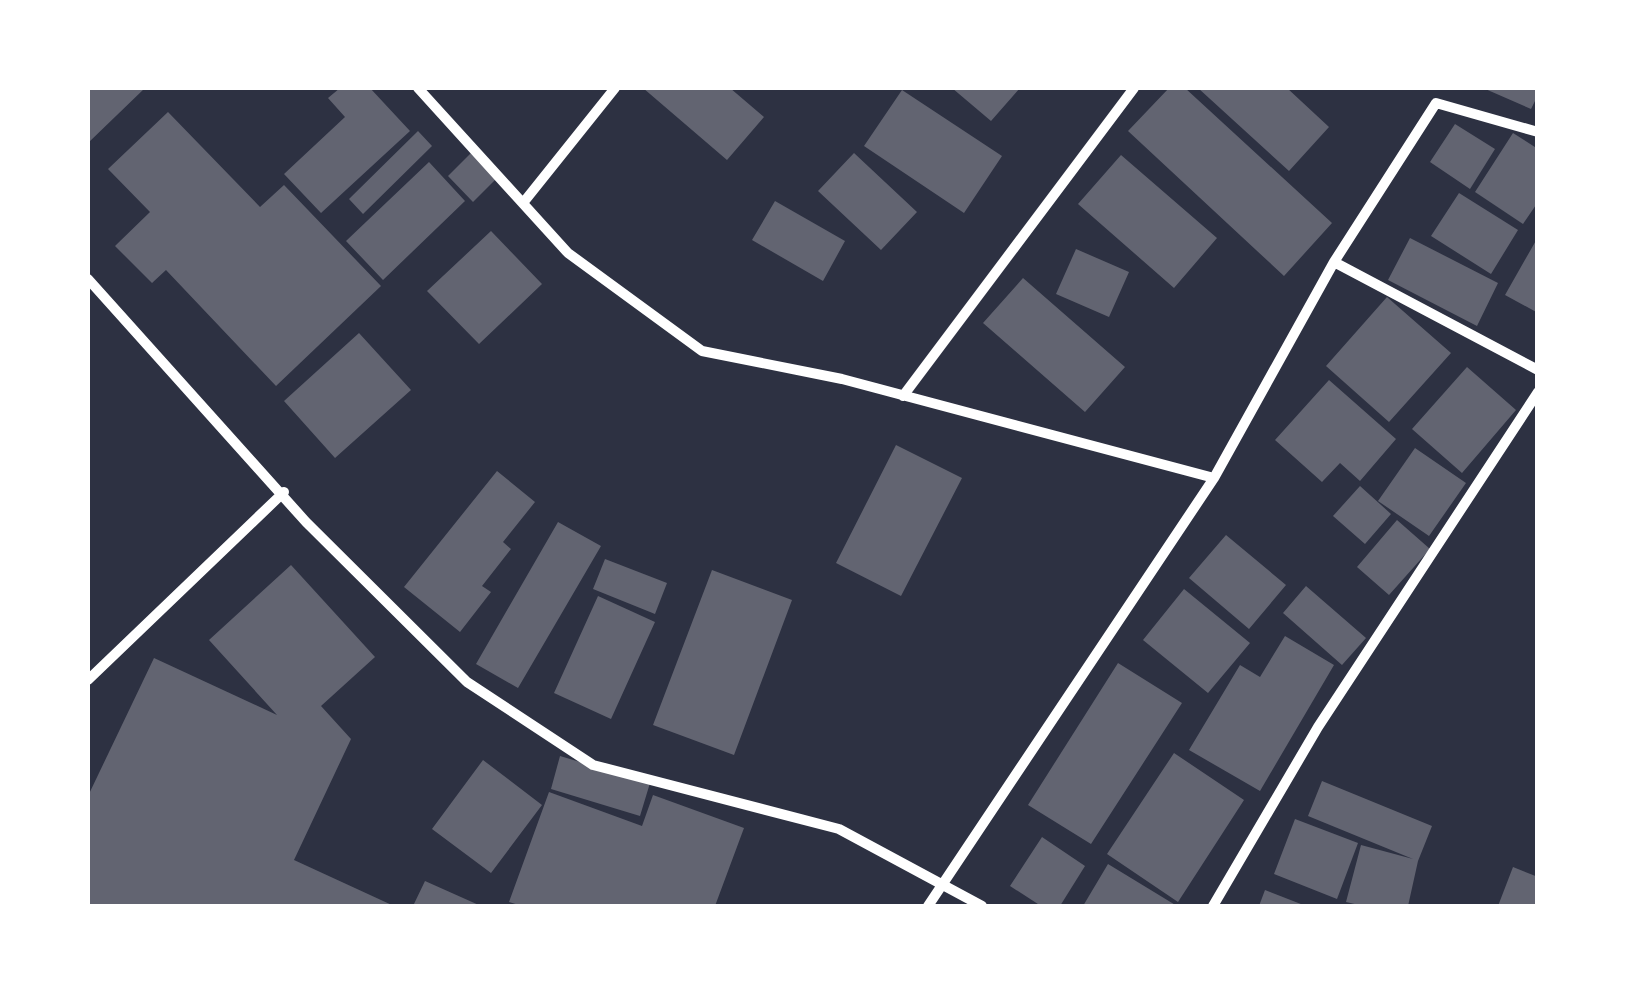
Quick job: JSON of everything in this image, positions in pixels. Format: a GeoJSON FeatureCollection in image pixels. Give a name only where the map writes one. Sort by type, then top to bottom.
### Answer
{"type":"FeatureCollection","features":[{"type":"Feature","properties":{"kind":"street"},"geometry":{"type":"LineString","coordinates":[[418,88],[568,253],[702,351],[904,396],[1214,478]]}},
{"type":"Feature","properties":{"kind":"street"},"geometry":{"type":"LineString","coordinates":[[524,203],[615,88]]}},
{"type":"Feature","properties":{"kind":"street"},"geometry":{"type":"LineString","coordinates":[[904,396],[1134,88]]}},
{"type":"Feature","properties":{"kind":"street"},"geometry":{"type":"LineString","coordinates":[[928,906],[1214,478],[1334,262],[1436,103],[1538,132]]}},
{"type":"Feature","properties":{"kind":"street"},"geometry":{"type":"LineString","coordinates":[[1334,262],[1538,370]]}},
{"type":"Feature","properties":{"kind":"street"},"geometry":{"type":"LineString","coordinates":[[88,279],[284,492],[306,522],[467,682],[593,765],[840,830],[982,906]]}},
{"type":"Feature","properties":{"kind":"street"},"geometry":{"type":"LineString","coordinates":[[1213,906],[1318,727],[1538,392]]}},
{"type":"Feature","properties":{"kind":"street"},"geometry":{"type":"LineString","coordinates":[[88,680],[284,492]]}},
{"type":"Feature","properties":{"kind":"building"},"geometry":{"type":"Polygon","coordinates":[[[88,88],[145,88],[88,143],[88,88]]]}},
{"type":"Feature","properties":{"kind":"building"},"geometry":{"type":"Polygon","coordinates":[[[340,88],[370,88],[410,131],[321,213],[284,174],[345,117],[328,98],[340,88]]]}},
{"type":"Feature","properties":{"kind":"building"},"geometry":{"type":"Polygon","coordinates":[[[643,88],[730,88],[764,117],[727,160],[643,88]]]}},
{"type":"Feature","properties":{"kind":"building"},"geometry":{"type":"Polygon","coordinates":[[[952,88],[1020,88],[991,121],[952,88]]]}},
{"type":"Feature","properties":{"kind":"building"},"geometry":{"type":"Polygon","coordinates":[[[1169,88],[1185,88],[1332,223],[1284,276],[1128,131],[1169,88]]]}},
{"type":"Feature","properties":{"kind":"building"},"geometry":{"type":"Polygon","coordinates":[[[1198,88],[1287,88],[1329,127],[1289,171],[1198,88]]]}},
{"type":"Feature","properties":{"kind":"building"},"geometry":{"type":"Polygon","coordinates":[[[1483,88],[1538,88],[1538,95],[1531,109],[1483,88]]]}},
{"type":"Feature","properties":{"kind":"building"},"geometry":{"type":"Polygon","coordinates":[[[902,90],[1002,156],[964,213],[864,146],[902,90]]]}},
{"type":"Feature","properties":{"kind":"building"},"geometry":{"type":"Polygon","coordinates":[[[168,112],[260,207],[284,185],[381,286],[276,386],[166,270],[152,283],[115,246],[150,212],[108,169],[168,112]]]}},
{"type":"Feature","properties":{"kind":"building"},"geometry":{"type":"Polygon","coordinates":[[[1455,124],[1495,149],[1470,189],[1430,162],[1455,124]]]}},
{"type":"Feature","properties":{"kind":"building"},"geometry":{"type":"Polygon","coordinates":[[[418,131],[432,146],[363,214],[349,199],[418,131]]]}},
{"type":"Feature","properties":{"kind":"building"},"geometry":{"type":"Polygon","coordinates":[[[1513,133],[1538,149],[1538,202],[1523,224],[1475,192],[1513,133]]]}},
{"type":"Feature","properties":{"kind":"building"},"geometry":{"type":"Polygon","coordinates":[[[472,152],[497,178],[473,202],[448,176],[472,152]]]}},
{"type":"Feature","properties":{"kind":"building"},"geometry":{"type":"Polygon","coordinates":[[[854,153],[917,212],[881,250],[818,191],[854,153]]]}},
{"type":"Feature","properties":{"kind":"building"},"geometry":{"type":"Polygon","coordinates":[[[1121,155],[1217,238],[1174,288],[1078,204],[1121,155]]]}},
{"type":"Feature","properties":{"kind":"building"},"geometry":{"type":"Polygon","coordinates":[[[429,162],[465,201],[383,280],[346,241],[429,162]]]}},
{"type":"Feature","properties":{"kind":"building"},"geometry":{"type":"Polygon","coordinates":[[[1459,193],[1518,230],[1491,274],[1431,236],[1459,193]]]}},
{"type":"Feature","properties":{"kind":"building"},"geometry":{"type":"Polygon","coordinates":[[[775,201],[845,241],[823,281],[752,240],[775,201]]]}},
{"type":"Feature","properties":{"kind":"building"},"geometry":{"type":"Polygon","coordinates":[[[491,231],[542,284],[479,344],[427,291],[491,231]]]}},
{"type":"Feature","properties":{"kind":"building"},"geometry":{"type":"Polygon","coordinates":[[[1538,237],[1538,313],[1505,295],[1538,237]]]}},
{"type":"Feature","properties":{"kind":"building"},"geometry":{"type":"Polygon","coordinates":[[[1410,238],[1498,283],[1477,326],[1388,280],[1410,238]]]}},
{"type":"Feature","properties":{"kind":"building"},"geometry":{"type":"Polygon","coordinates":[[[1076,249],[1129,272],[1109,317],[1056,294],[1076,249]]]}},
{"type":"Feature","properties":{"kind":"building"},"geometry":{"type":"Polygon","coordinates":[[[1023,278],[1125,367],[1085,412],[983,323],[1023,278]]]}},
{"type":"Feature","properties":{"kind":"building"},"geometry":{"type":"Polygon","coordinates":[[[1387,297],[1451,353],[1389,422],[1326,366],[1387,297]]]}},
{"type":"Feature","properties":{"kind":"building"},"geometry":{"type":"Polygon","coordinates":[[[359,333],[411,390],[335,458],[284,401],[359,333]]]}},
{"type":"Feature","properties":{"kind":"building"},"geometry":{"type":"Polygon","coordinates":[[[1467,367],[1516,410],[1462,473],[1412,429],[1467,367]]]}},
{"type":"Feature","properties":{"kind":"building"},"geometry":{"type":"Polygon","coordinates":[[[1329,380],[1396,439],[1360,481],[1340,463],[1322,482],[1275,440],[1329,380]]]}},
{"type":"Feature","properties":{"kind":"building"},"geometry":{"type":"Polygon","coordinates":[[[896,445],[962,478],[901,596],[836,563],[896,445]]]}},
{"type":"Feature","properties":{"kind":"building"},"geometry":{"type":"Polygon","coordinates":[[[1415,448],[1466,483],[1429,536],[1378,501],[1415,448]]]}},
{"type":"Feature","properties":{"kind":"building"},"geometry":{"type":"Polygon","coordinates":[[[497,471],[535,502],[503,542],[511,549],[482,586],[491,592],[460,632],[404,587],[497,471]]]}},
{"type":"Feature","properties":{"kind":"building"},"geometry":{"type":"Polygon","coordinates":[[[1360,486],[1391,514],[1365,544],[1333,516],[1360,486]]]}},
{"type":"Feature","properties":{"kind":"building"},"geometry":{"type":"Polygon","coordinates":[[[1397,520],[1430,549],[1389,595],[1357,567],[1397,520]]]}},
{"type":"Feature","properties":{"kind":"building"},"geometry":{"type":"Polygon","coordinates":[[[558,522],[601,546],[518,688],[476,664],[558,522]]]}},
{"type":"Feature","properties":{"kind":"building"},"geometry":{"type":"Polygon","coordinates":[[[1226,535],[1286,585],[1249,629],[1189,578],[1226,535]]]}},
{"type":"Feature","properties":{"kind":"building"},"geometry":{"type":"Polygon","coordinates":[[[605,559],[667,583],[655,614],[593,589],[605,559]]]}},
{"type":"Feature","properties":{"kind":"building"},"geometry":{"type":"Polygon","coordinates":[[[291,565],[375,657],[321,706],[351,739],[294,860],[394,906],[88,906],[88,796],[154,658],[277,715],[209,640],[291,565]]]}},
{"type":"Feature","properties":{"kind":"building"},"geometry":{"type":"Polygon","coordinates":[[[712,570],[792,600],[734,755],[653,725],[712,570]]]}},
{"type":"Feature","properties":{"kind":"building"},"geometry":{"type":"Polygon","coordinates":[[[1306,586],[1366,638],[1342,665],[1283,613],[1306,586]]]}},
{"type":"Feature","properties":{"kind":"building"},"geometry":{"type":"Polygon","coordinates":[[[1184,589],[1250,643],[1208,693],[1143,640],[1184,589]]]}},
{"type":"Feature","properties":{"kind":"building"},"geometry":{"type":"Polygon","coordinates":[[[598,596],[655,622],[611,719],[554,693],[598,596]]]}},
{"type":"Feature","properties":{"kind":"building"},"geometry":{"type":"Polygon","coordinates":[[[1285,636],[1334,665],[1260,791],[1189,750],[1240,665],[1260,677],[1285,636]]]}},
{"type":"Feature","properties":{"kind":"building"},"geometry":{"type":"Polygon","coordinates":[[[1118,663],[1182,703],[1091,844],[1028,805],[1118,663]]]}},
{"type":"Feature","properties":{"kind":"building"},"geometry":{"type":"Polygon","coordinates":[[[1174,753],[1244,800],[1178,902],[1107,854],[1174,753]]]}},
{"type":"Feature","properties":{"kind":"building"},"geometry":{"type":"Polygon","coordinates":[[[560,756],[650,783],[640,816],[551,789],[560,756]]]}},
{"type":"Feature","properties":{"kind":"building"},"geometry":{"type":"Polygon","coordinates":[[[483,760],[542,805],[491,873],[432,829],[483,760]]]}},
{"type":"Feature","properties":{"kind":"building"},"geometry":{"type":"Polygon","coordinates":[[[1322,781],[1432,826],[1418,861],[1408,906],[1346,902],[1361,845],[1413,859],[1308,816],[1322,781]]]}},
{"type":"Feature","properties":{"kind":"building"},"geometry":{"type":"Polygon","coordinates":[[[549,792],[642,826],[653,795],[744,828],[715,906],[522,906],[509,902],[549,792]]]}},
{"type":"Feature","properties":{"kind":"building"},"geometry":{"type":"Polygon","coordinates":[[[1295,819],[1358,843],[1337,899],[1274,874],[1295,819]]]}},
{"type":"Feature","properties":{"kind":"building"},"geometry":{"type":"Polygon","coordinates":[[[1042,837],[1085,866],[1060,906],[1041,906],[1010,886],[1042,837]]]}},
{"type":"Feature","properties":{"kind":"building"},"geometry":{"type":"Polygon","coordinates":[[[1108,864],[1177,906],[1083,906],[1108,864]]]}},
{"type":"Feature","properties":{"kind":"building"},"geometry":{"type":"Polygon","coordinates":[[[1513,867],[1538,877],[1538,906],[1498,906],[1513,867]]]}},
{"type":"Feature","properties":{"kind":"building"},"geometry":{"type":"Polygon","coordinates":[[[425,881],[481,906],[413,906],[425,881]]]}},
{"type":"Feature","properties":{"kind":"building"},"geometry":{"type":"Polygon","coordinates":[[[1265,890],[1306,906],[1259,906],[1265,890]]]}}]}
